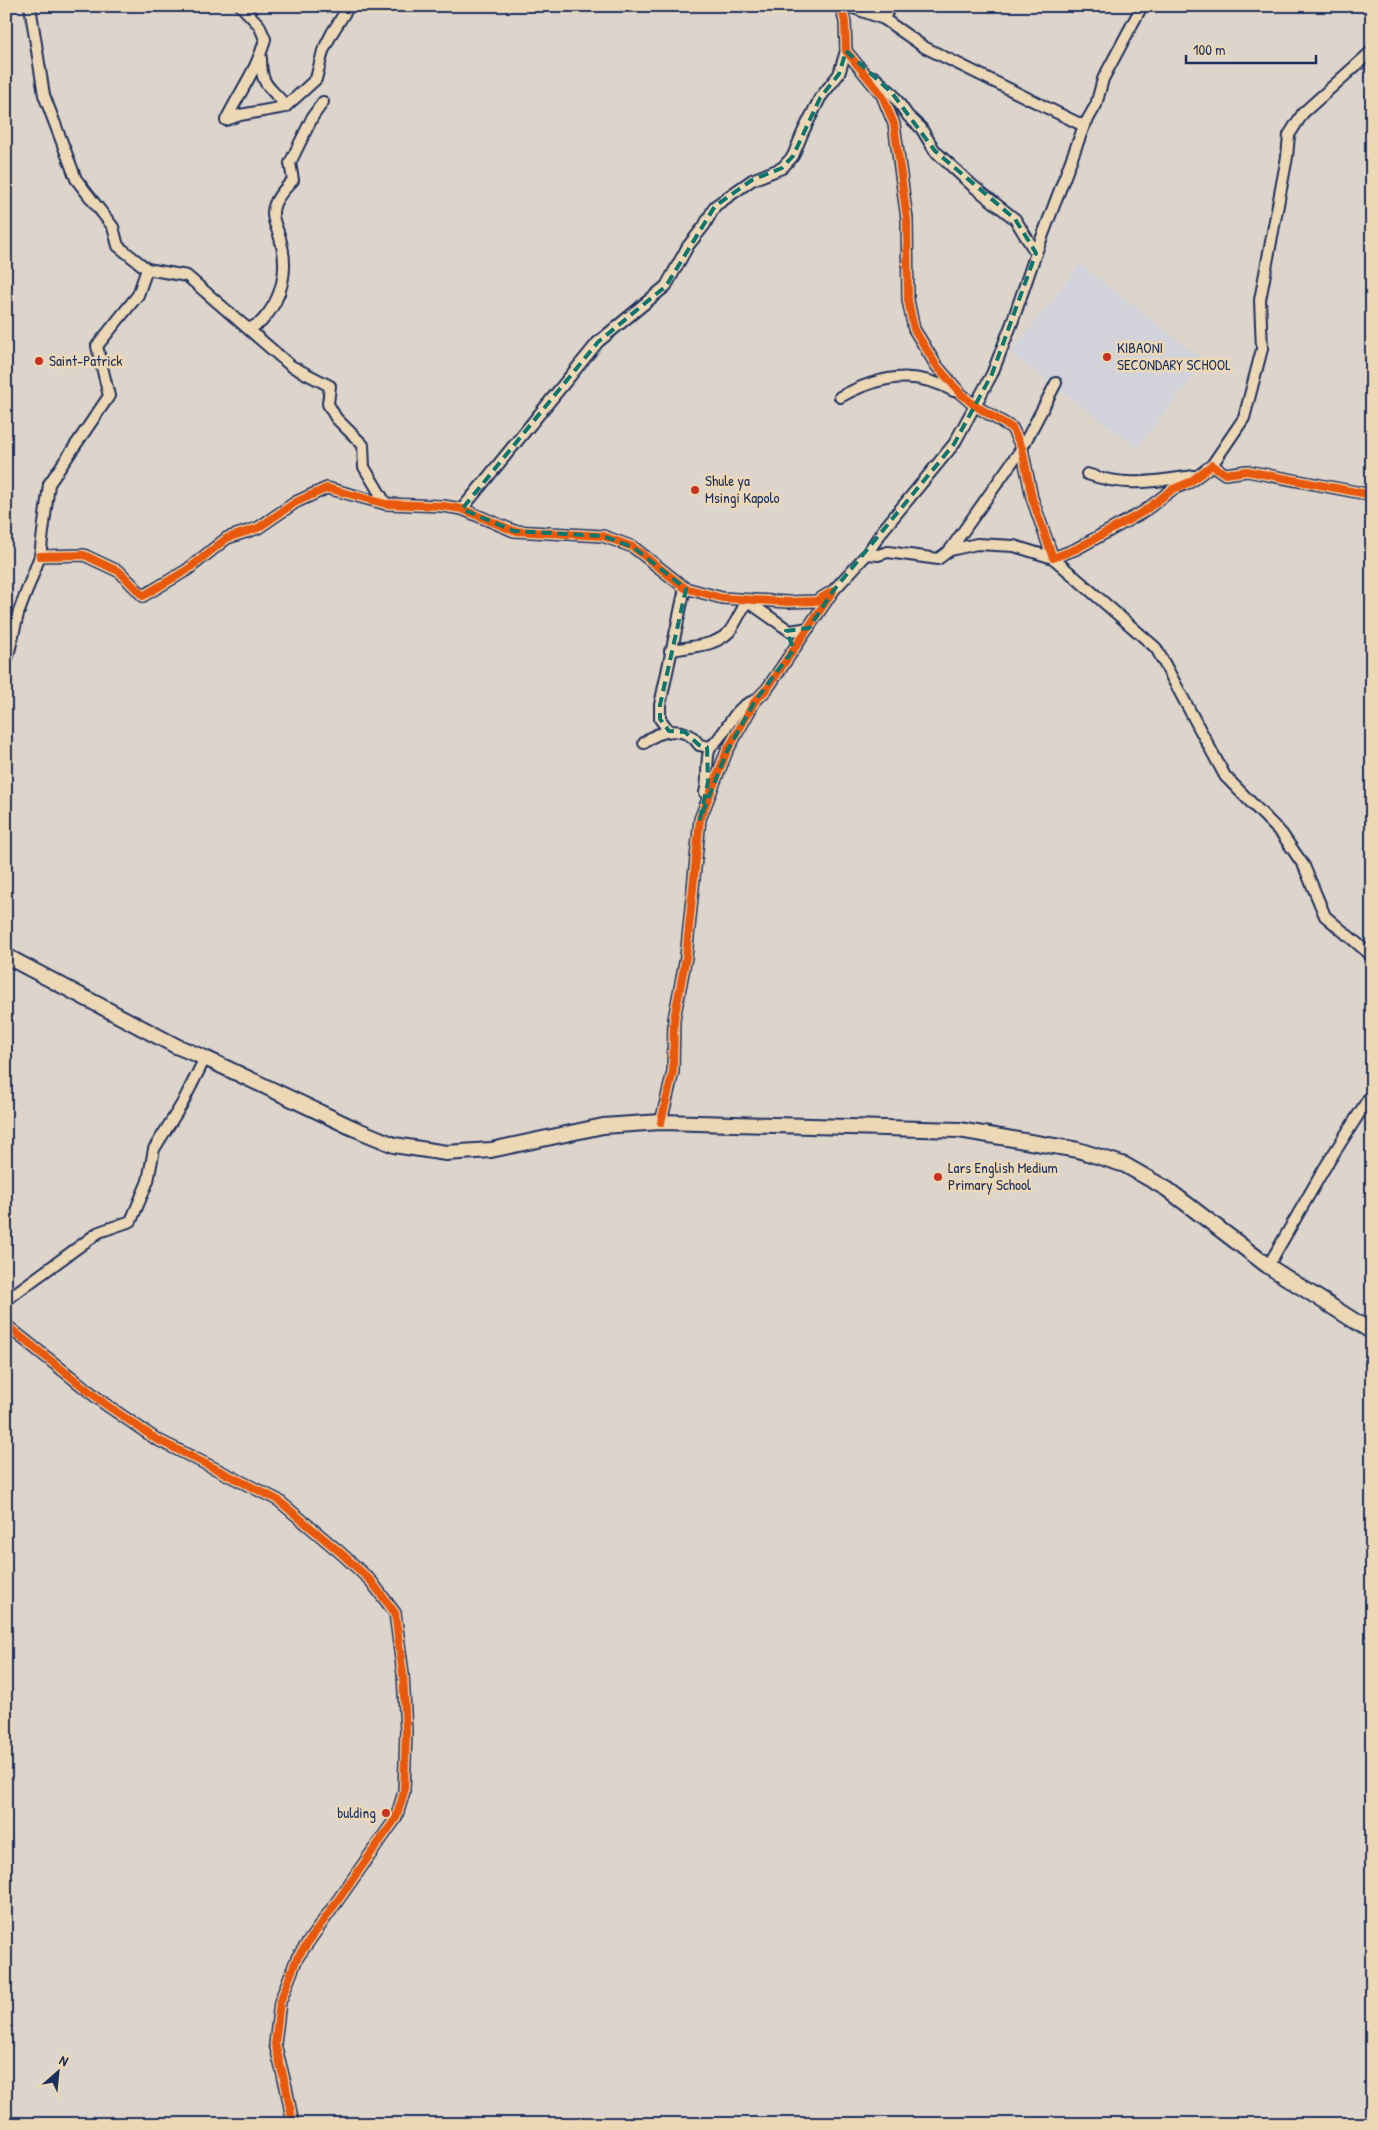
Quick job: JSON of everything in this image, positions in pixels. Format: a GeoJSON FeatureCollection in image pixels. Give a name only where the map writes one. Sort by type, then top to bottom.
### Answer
{"type":"FeatureCollection","features":[{"type":"Feature","properties":{"kind":"main road"},"geometry":{"type":"LineString","coordinates":[[6,956],[176,1046],[394,1145],[446,1153],[491,1150],[603,1126],[661,1122],[959,1130],[1078,1150],[1125,1165],[1167,1189],[1268,1266],[1372,1332]]}},
{"type":"Feature","properties":{"kind":"street"},"geometry":{"type":"LineString","coordinates":[[30,6],[44,95],[76,179],[113,227],[118,246],[147,268],[187,276],[291,366],[330,386],[328,404],[336,418],[363,444],[364,467],[386,504]]}},
{"type":"Feature","properties":{"kind":"street"},"geometry":{"type":"LineString","coordinates":[[241,6],[259,25],[265,39],[262,52],[261,76],[268,88],[286,106]]}},
{"type":"Feature","properties":{"kind":"street"},"geometry":{"type":"LineString","coordinates":[[262,52],[226,120],[240,115],[286,106],[316,79],[323,52],[332,33],[350,6]]}},
{"type":"Feature","properties":{"kind":"street"},"geometry":{"type":"LineString","coordinates":[[462,509],[598,342],[666,286],[688,246],[704,226],[715,206],[752,180],[782,168],[793,156],[820,98],[840,74],[846,51],[841,6]]}},
{"type":"Feature","properties":{"kind":"street"},"geometry":{"type":"LineString","coordinates":[[848,6],[884,19],[924,47],[1084,126]]}},
{"type":"Feature","properties":{"kind":"street"},"geometry":{"type":"LineString","coordinates":[[884,19],[890,6]]}},
{"type":"Feature","properties":{"kind":"street"},"geometry":{"type":"LineString","coordinates":[[700,819],[726,751],[755,701],[767,689],[833,591],[867,554],[883,530],[954,444],[992,374],[1084,126],[1096,105],[1103,79],[1142,6]]}},
{"type":"Feature","properties":{"kind":"street"},"geometry":{"type":"LineString","coordinates":[[846,51],[864,70],[882,95],[894,124],[907,219],[908,300],[914,329],[936,365],[960,394]]}},
{"type":"Feature","properties":{"kind":"street"},"geometry":{"type":"LineString","coordinates":[[1053,558],[1076,549],[1144,512],[1173,489],[1190,482],[1195,476],[1212,465],[1244,418],[1262,348],[1260,300],[1287,157],[1289,135],[1303,113],[1372,51]]}},
{"type":"Feature","properties":{"kind":"street"},"geometry":{"type":"LineString","coordinates":[[864,70],[892,93],[908,116],[920,128],[936,152],[979,191],[1015,219],[1036,253]]}},
{"type":"Feature","properties":{"kind":"street"},"geometry":{"type":"LineString","coordinates":[[249,329],[260,323],[278,300],[282,288],[285,264],[281,239],[272,213],[276,200],[293,180],[290,163],[313,116],[323,102]]}},
{"type":"Feature","properties":{"kind":"street"},"geometry":{"type":"LineString","coordinates":[[6,664],[18,614],[40,556],[49,484],[109,396],[97,346],[138,295],[147,268]]}},
{"type":"Feature","properties":{"kind":"street"},"geometry":{"type":"LineString","coordinates":[[840,397],[859,386],[892,377],[904,376],[936,381],[960,394],[974,405],[1012,428],[1022,448],[1032,498],[1053,558]]}},
{"type":"Feature","properties":{"kind":"street"},"geometry":{"type":"LineString","coordinates":[[867,554],[888,552],[938,560],[950,550],[1022,448],[1056,383]]}},
{"type":"Feature","properties":{"kind":"street"},"geometry":{"type":"LineString","coordinates":[[1212,465],[1225,474],[1247,471],[1372,495]]}},
{"type":"Feature","properties":{"kind":"street"},"geometry":{"type":"LineString","coordinates":[[1087,474],[1121,483],[1170,480],[1195,476]]}},
{"type":"Feature","properties":{"kind":"street"},"geometry":{"type":"LineString","coordinates":[[40,556],[84,555],[120,572],[142,596],[187,570],[227,538],[258,528],[296,502],[327,488],[386,504],[443,506],[462,509],[514,530],[603,536],[634,547],[685,588],[722,598],[747,601],[816,601],[833,591]]}},
{"type":"Feature","properties":{"kind":"street"},"geometry":{"type":"LineString","coordinates":[[950,550],[978,544],[1014,546],[1053,558],[1156,648],[1225,776],[1282,834],[1304,866],[1325,916],[1372,956]]}},
{"type":"Feature","properties":{"kind":"street"},"geometry":{"type":"LineString","coordinates":[[669,731],[660,719],[660,705],[670,651],[685,588]]}},
{"type":"Feature","properties":{"kind":"street"},"geometry":{"type":"LineString","coordinates":[[747,601],[790,631],[809,628]]}},
{"type":"Feature","properties":{"kind":"street"},"geometry":{"type":"LineString","coordinates":[[670,651],[705,645],[722,637],[731,630],[747,601]]}},
{"type":"Feature","properties":{"kind":"street"},"geometry":{"type":"LineString","coordinates":[[782,627],[794,649]]}},
{"type":"Feature","properties":{"kind":"street"},"geometry":{"type":"LineString","coordinates":[[661,1122],[673,1072],[674,1019],[686,957],[700,819],[708,782],[707,757],[710,747],[718,742],[728,724],[743,707],[755,701]]}},
{"type":"Feature","properties":{"kind":"street"},"geometry":{"type":"LineString","coordinates":[[644,742],[669,731],[685,732],[694,738],[698,745],[710,747]]}},
{"type":"Feature","properties":{"kind":"street"},"geometry":{"type":"LineString","coordinates":[[6,1300],[99,1232],[131,1221],[148,1181],[154,1149],[182,1104],[205,1058]]}},
{"type":"Feature","properties":{"kind":"street"},"geometry":{"type":"LineString","coordinates":[[1268,1266],[1324,1169],[1372,1093]]}},
{"type":"Feature","properties":{"kind":"street"},"geometry":{"type":"LineString","coordinates":[[6,1325],[105,1404],[156,1439],[278,1500],[342,1554],[370,1581],[395,1614],[403,1674],[406,1730],[404,1792],[396,1818],[297,1958],[280,2002],[275,2044],[293,2124]]}},
{"type":"Feature","properties":{"kind":"highlighted area"},"geometry":{"type":"Polygon","coordinates":[[[846,51],[892,93],[935,151],[1015,219],[1036,253],[992,374],[954,444],[833,591],[809,628],[786,631],[794,649],[755,701],[727,751],[700,819],[708,782],[707,747],[699,745],[685,732],[669,731],[660,719],[660,705],[686,589],[633,547],[603,536],[514,531],[462,509],[598,342],[666,286],[715,206],[752,180],[782,168],[793,156],[820,98],[839,74],[846,51]]]}},
{"type":"Feature","properties":{"kind":"shaded area","name":"KIBAONI SECONDARY SCHOOL"},"geometry":{"type":"Polygon","coordinates":[[[1080,264],[1205,361],[1137,448],[1010,353],[1080,264]]]}},
{"type":"Feature","properties":{"kind":"cycle path"},"geometry":{"type":"LineString","coordinates":[[841,6],[845,22],[846,51],[882,95],[894,124],[907,219],[908,300],[914,329],[936,365],[960,393],[974,405],[1012,428],[1022,448],[1032,498],[1053,558],[1076,549],[1143,512],[1173,489],[1190,482],[1212,465],[1225,474],[1247,471],[1372,495]]}},
{"type":"Feature","properties":{"kind":"cycle path"},"geometry":{"type":"LineString","coordinates":[[40,556],[84,555],[120,572],[143,596],[187,570],[227,538],[258,528],[296,502],[327,488],[386,504],[443,506],[462,509],[514,531],[603,536],[633,547],[685,588],[722,598],[788,602],[816,601],[833,591],[767,689],[755,701],[727,751],[700,819],[686,957],[674,1019],[673,1072],[661,1122]]}},
{"type":"Feature","properties":{"kind":"cycle path"},"geometry":{"type":"LineString","coordinates":[[6,1325],[105,1404],[156,1439],[278,1500],[371,1581],[395,1613],[403,1674],[406,1731],[404,1792],[396,1818],[297,1958],[280,2002],[275,2044],[293,2124]]}},
{"type":"Feature","properties":{"kind":"place","name":"KIBAONI SECONDARY SCHOOL"},"geometry":{"type":"Point","coordinates":[1107,357]}},
{"type":"Feature","properties":{"kind":"place","name":"Saint-Patrick"},"geometry":{"type":"Point","coordinates":[39,361]}},
{"type":"Feature","properties":{"kind":"place","name":"Shule ya Msingi Kapolo"},"geometry":{"type":"Point","coordinates":[695,490]}},
{"type":"Feature","properties":{"kind":"place","name":"Lars English Medium Primary School"},"geometry":{"type":"Point","coordinates":[938,1177]}},
{"type":"Feature","properties":{"kind":"place","name":"bulding"},"geometry":{"type":"Point","coordinates":[386,1813]}}]}
